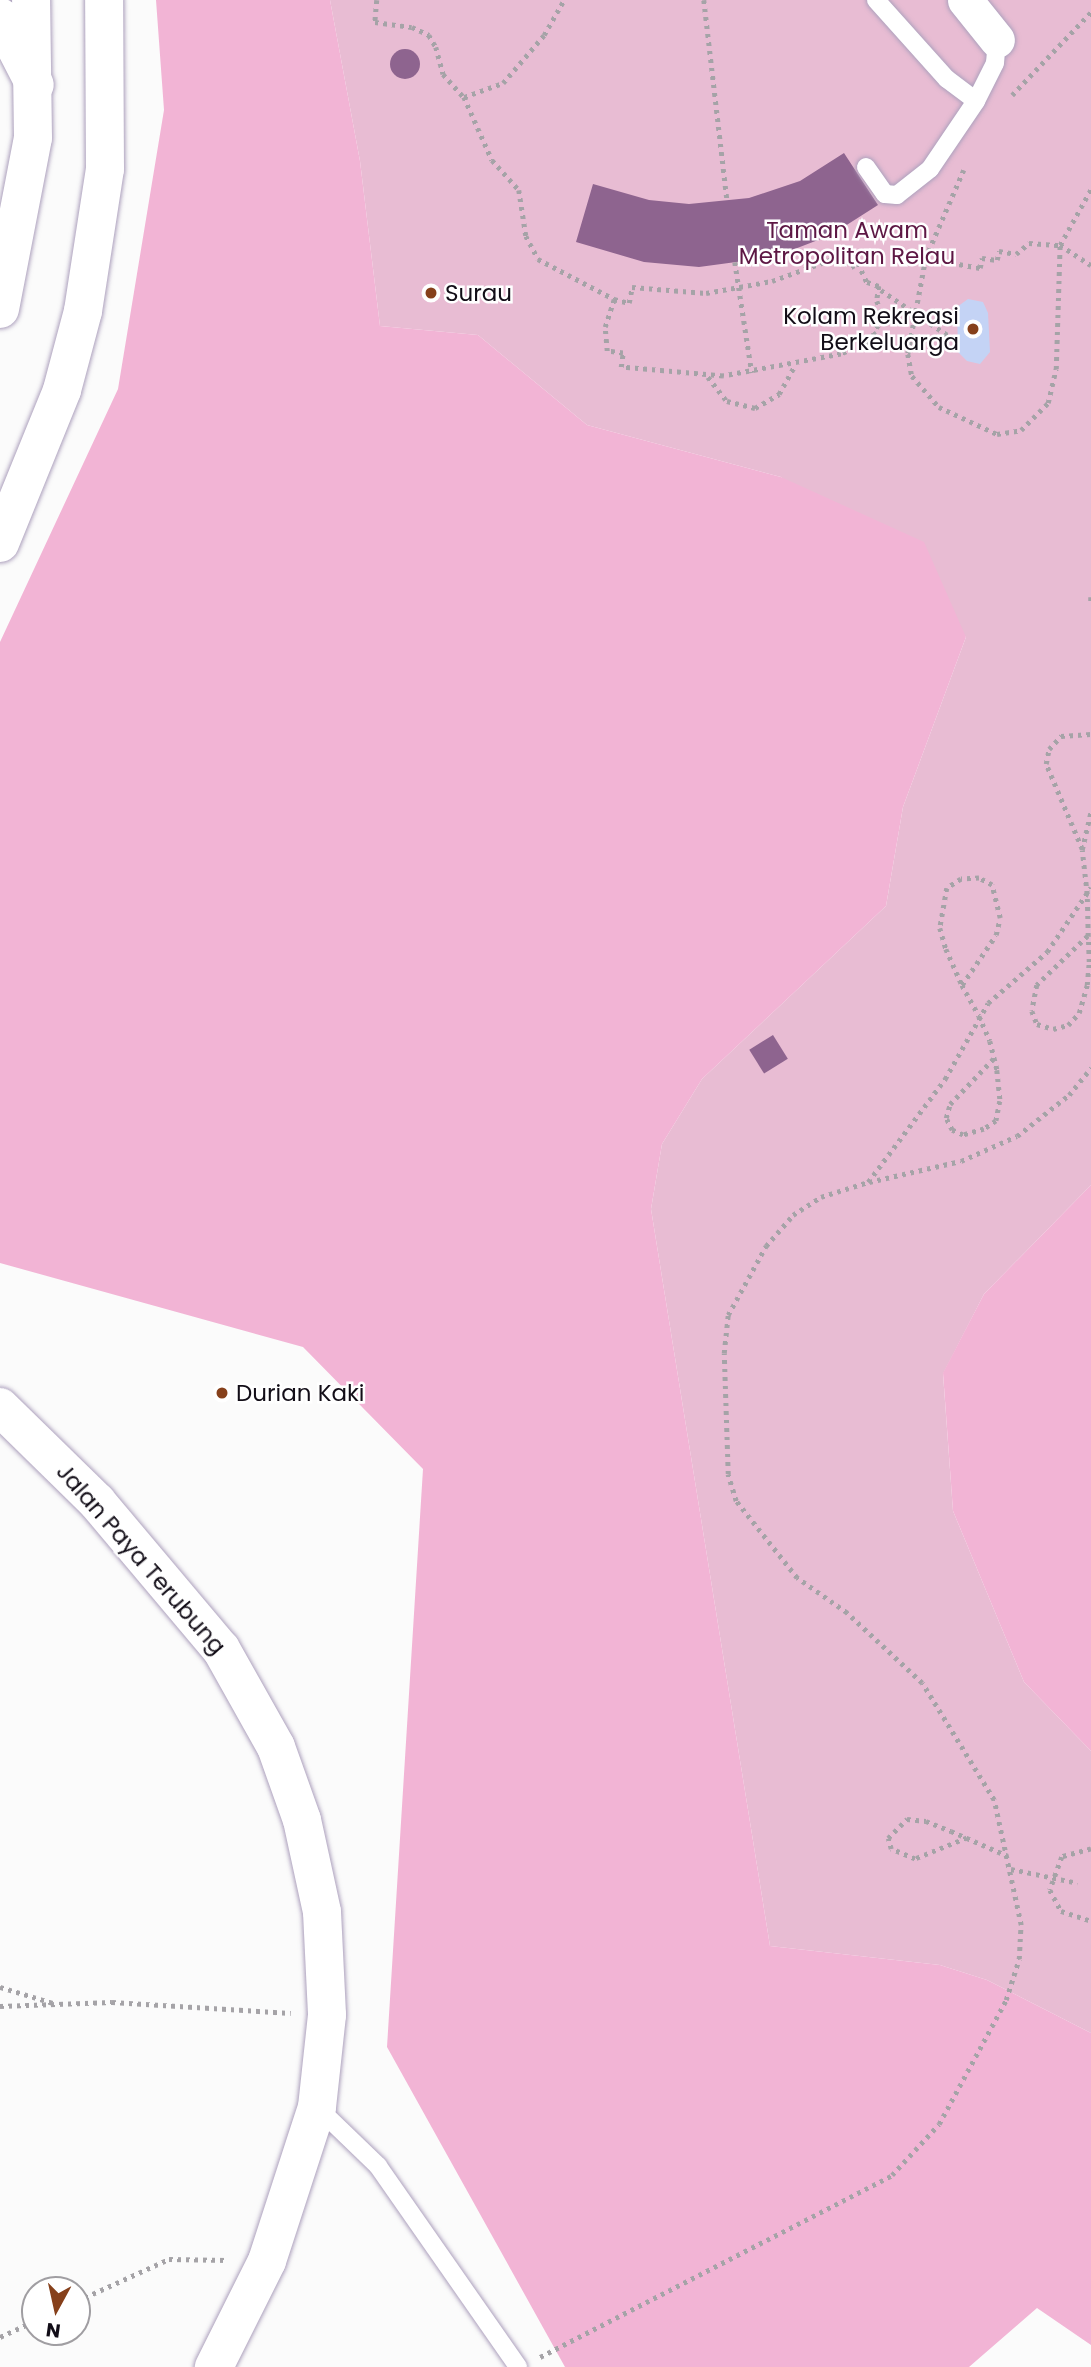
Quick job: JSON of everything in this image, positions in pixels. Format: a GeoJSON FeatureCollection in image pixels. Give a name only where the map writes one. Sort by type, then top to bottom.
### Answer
{"type":"FeatureCollection","features":[{"type":"Feature","properties":{"kind":"main road"},"geometry":{"type":"LineString","coordinates":[[0,309],[22,218],[35,85],[30,0]]}},
{"type":"Feature","properties":{"kind":"main road"},"geometry":{"type":"LineString","coordinates":[[92,0],[106,38]]}},
{"type":"Feature","properties":{"kind":"main road"},"geometry":{"type":"LineString","coordinates":[[0,542],[62,390],[83,311],[104,169],[104,0]]}},
{"type":"Feature","properties":{"kind":"main road"},"geometry":{"type":"LineString","coordinates":[[0,17],[35,85]]}},
{"type":"Feature","properties":{"kind":"main road","name":"Jalan Paya Terubung"},"geometry":{"type":"LineString","coordinates":[[0,1407],[97,1502],[221,1649],[276,1747],[302,1820],[322,1912],[327,2015],[317,2107],[267,2261],[214,2367]]}},
{"type":"Feature","properties":{"kind":"street"},"geometry":{"type":"LineString","coordinates":[[965,0],[998,40]]}},
{"type":"Feature","properties":{"kind":"lane"},"geometry":{"type":"LineString","coordinates":[[876,0],[947,79],[976,102]]}},
{"type":"Feature","properties":{"kind":"lane"},"geometry":{"type":"LineString","coordinates":[[866,167],[885,194],[897,195],[930,169],[976,102],[995,63],[998,40]]}},
{"type":"Feature","properties":{"kind":"lane"},"geometry":{"type":"LineString","coordinates":[[317,2107],[378,2166],[525,2364]]}},
{"type":"Feature","properties":{"kind":"path"},"geometry":{"type":"LineString","coordinates":[[377,0],[375,22],[412,27],[429,35],[443,74],[464,97],[492,160],[519,190],[526,236],[538,259],[614,299],[629,303],[632,287],[675,293],[739,287],[812,270],[838,257],[850,267],[858,263],[867,282],[952,338]]}},
{"type":"Feature","properties":{"kind":"path"},"geometry":{"type":"LineString","coordinates":[[464,97],[503,83],[544,35],[564,0]]}},
{"type":"Feature","properties":{"kind":"path"},"geometry":{"type":"LineString","coordinates":[[704,0],[727,200]]}},
{"type":"Feature","properties":{"kind":"path"},"geometry":{"type":"LineString","coordinates":[[1007,100],[1091,12]]}},
{"type":"Feature","properties":{"kind":"path"},"geometry":{"type":"LineString","coordinates":[[965,167],[926,258],[913,312],[908,354],[912,376],[923,392],[975,427],[997,434],[1021,430],[1048,403],[1055,369],[1060,245],[1091,189]]}},
{"type":"Feature","properties":{"kind":"path"},"geometry":{"type":"LineString","coordinates":[[926,258],[980,268],[982,258],[997,261],[999,251],[1016,254],[1029,243],[1060,245],[1091,265]]}},
{"type":"Feature","properties":{"kind":"path"},"geometry":{"type":"LineString","coordinates":[[735,262],[752,373]]}},
{"type":"Feature","properties":{"kind":"path"},"geometry":{"type":"LineString","coordinates":[[614,299],[606,324],[607,351],[623,353],[621,367],[708,376],[794,367],[877,338],[873,332],[884,319],[877,302],[881,290]]}},
{"type":"Feature","properties":{"kind":"path"},"geometry":{"type":"LineString","coordinates":[[708,376],[727,401],[755,408],[779,394],[794,367]]}},
{"type":"Feature","properties":{"kind":"path"},"geometry":{"type":"LineString","coordinates":[[1091,597],[1091,605]]}},
{"type":"Feature","properties":{"kind":"path"},"geometry":{"type":"LineString","coordinates":[[1088,936],[1037,985],[1032,1011],[1037,1024],[1054,1029],[1068,1026],[1079,1013],[1087,985],[1088,936],[1087,894],[1082,849],[1046,764],[1049,749],[1061,736],[1091,734]]}},
{"type":"Feature","properties":{"kind":"path"},"geometry":{"type":"LineString","coordinates":[[1082,849],[1091,811]]}},
{"type":"Feature","properties":{"kind":"path"},"geometry":{"type":"LineString","coordinates":[[962,985],[996,935],[1000,918],[992,885],[979,878],[961,879],[947,888],[940,906],[940,928],[962,985],[979,1016],[994,1058],[1000,1101],[996,1121],[963,1135],[952,1130],[946,1118],[950,1104],[994,1058]]}},
{"type":"Feature","properties":{"kind":"path"},"geometry":{"type":"LineString","coordinates":[[868,1182],[945,1079],[979,1016],[1046,951],[1091,887]]}},
{"type":"Feature","properties":{"kind":"path"},"geometry":{"type":"LineString","coordinates":[[525,2364],[892,2175],[939,2124],[1006,2000],[1019,1959],[1021,1925],[994,1800],[922,1683],[847,1613],[797,1578],[736,1501],[728,1474],[723,1353],[728,1315],[742,1282],[793,1214],[821,1197],[868,1182],[961,1161],[1017,1136],[1069,1096],[1091,1069]]}},
{"type":"Feature","properties":{"kind":"path"},"geometry":{"type":"LineString","coordinates":[[967,1838],[915,1859],[891,1849],[888,1838],[907,1819],[967,1838],[1008,1856]]}},
{"type":"Feature","properties":{"kind":"path"},"geometry":{"type":"LineString","coordinates":[[1091,1849],[1062,1857],[1050,1877],[1050,1890],[1061,1912],[1091,1921]]}},
{"type":"Feature","properties":{"kind":"path"},"geometry":{"type":"LineString","coordinates":[[1011,1869],[1078,1883]]}},
{"type":"Feature","properties":{"kind":"path"},"geometry":{"type":"LineString","coordinates":[[0,1987],[58,2004]]}},
{"type":"Feature","properties":{"kind":"path"},"geometry":{"type":"LineString","coordinates":[[0,2006],[58,2004],[327,2015]]}},
{"type":"Feature","properties":{"kind":"path"},"geometry":{"type":"LineString","coordinates":[[91,2295],[169,2259],[267,2261]]}},
{"type":"Feature","properties":{"kind":"path"},"geometry":{"type":"LineString","coordinates":[[0,2337],[21,2327]]}},
{"type":"Feature","properties":{"kind":"green space","name":"Taman Awam Metropolitan Relau"},"geometry":{"type":"Polygon","coordinates":[[[330,0],[1091,0],[1091,1185],[984,1294],[943,1374],[953,1511],[1024,1682],[1091,1751],[1091,2033],[987,1980],[940,1965],[770,1946],[651,1209],[662,1144],[702,1079],[886,906],[903,807],[966,637],[781,477],[587,425],[478,335],[380,326],[360,161],[330,0]]]}},
{"type":"Feature","properties":{"kind":"shaded area"},"geometry":{"type":"Polygon","coordinates":[[[156,0],[330,0],[360,161],[380,326],[478,335],[587,425],[781,477],[924,542],[966,637],[903,807],[886,906],[702,1079],[662,1144],[651,1209],[770,1946],[940,1965],[987,1980],[1091,2033],[1091,2345],[1037,2308],[969,2367],[565,2367],[387,2047],[423,1469],[303,1347],[0,1263],[0,642],[118,389],[164,110],[156,0]]]}},
{"type":"Feature","properties":{"kind":"shaded area"},"geometry":{"type":"Polygon","coordinates":[[[1091,1185],[1091,1751],[1024,1682],[953,1511],[943,1373],[984,1294],[1091,1185]]]}},
{"type":"Feature","properties":{"kind":"water","name":"Kolam Rekreasi Berkeluarga"},"geometry":{"type":"Polygon","coordinates":[[[968,299],[983,302],[988,313],[990,352],[980,364],[967,361],[958,352],[957,307],[968,299]]]}},
{"type":"Feature","properties":{"kind":"building"},"geometry":{"type":"Polygon","coordinates":[[[405,49],[415,54],[420,64],[415,74],[405,79],[395,74],[390,64],[395,54],[405,49]]]}},
{"type":"Feature","properties":{"kind":"building"},"geometry":{"type":"Polygon","coordinates":[[[844,153],[878,205],[831,235],[774,257],[699,267],[644,262],[576,242],[593,184],[649,200],[689,204],[749,198],[800,181],[844,153]]]}},
{"type":"Feature","properties":{"kind":"building"},"geometry":{"type":"Polygon","coordinates":[[[773,1035],[788,1059],[764,1074],[749,1050],[773,1035]]]}},
{"type":"Feature","properties":{"kind":"place","name":"Surau"},"geometry":{"type":"Point","coordinates":[431,293]}},
{"type":"Feature","properties":{"kind":"place","name":"Kolam Rekreasi Berkeluarga"},"geometry":{"type":"Point","coordinates":[973,329]}},
{"type":"Feature","properties":{"kind":"place","name":"Durian Kaki"},"geometry":{"type":"Point","coordinates":[222,1393]}}]}
